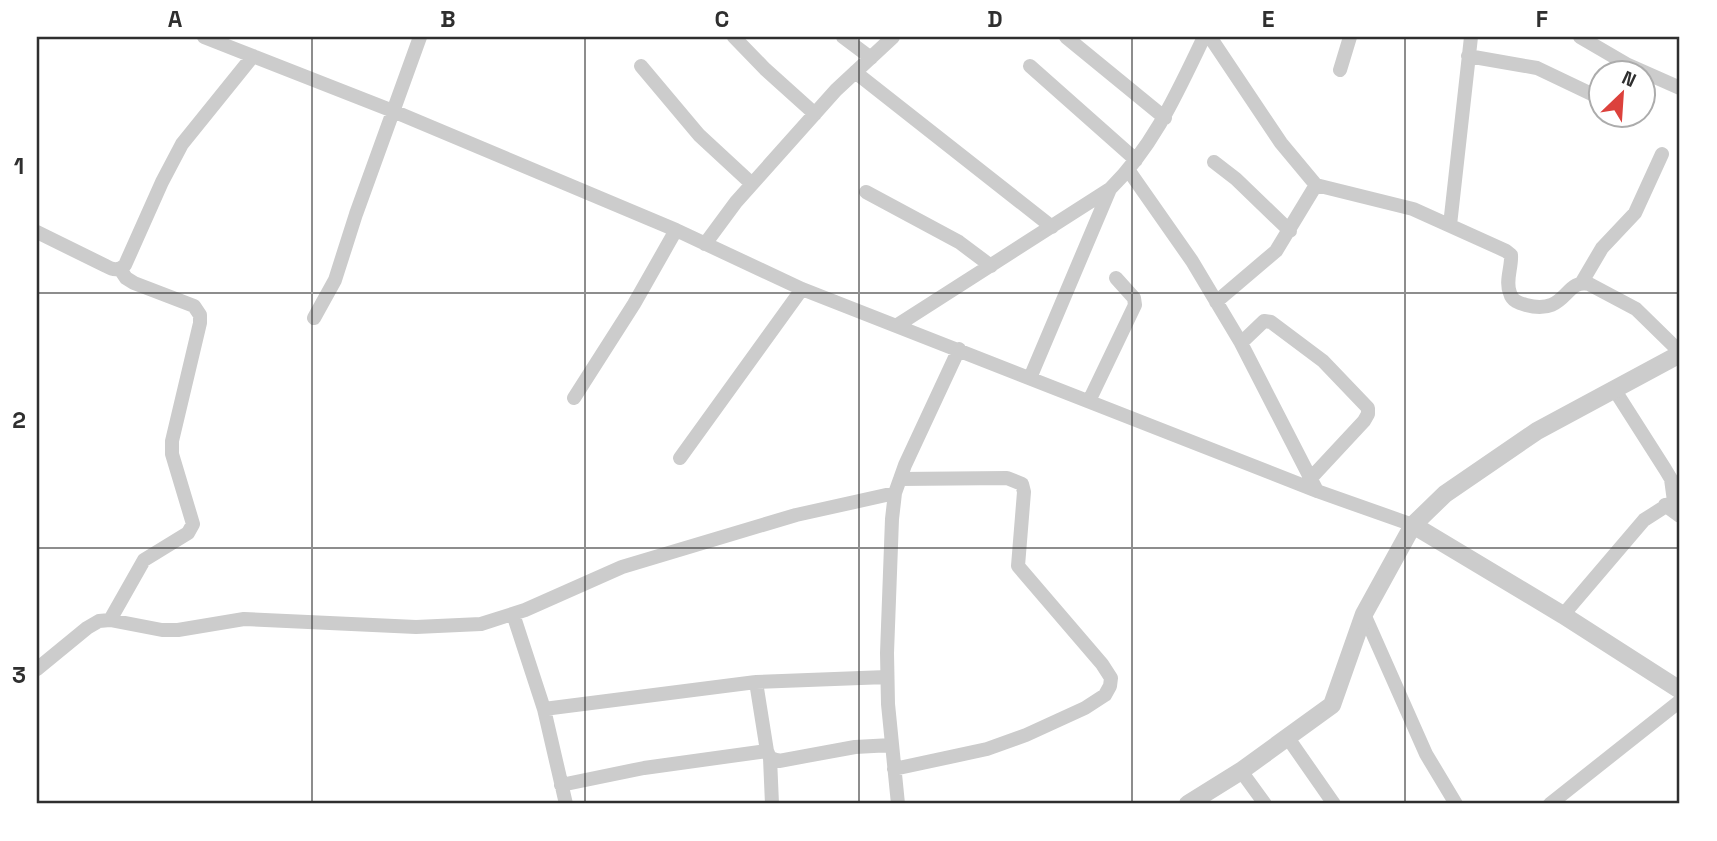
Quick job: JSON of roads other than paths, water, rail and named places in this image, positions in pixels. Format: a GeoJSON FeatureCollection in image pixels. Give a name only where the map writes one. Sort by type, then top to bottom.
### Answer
{"type":"FeatureCollection","features":[{"type":"Feature","properties":{"kind":"street"},"geometry":{"type":"LineString","coordinates":[[204,37],[393,111],[676,230],[802,289],[1413,525],[1563,615],[1680,690]]}},
{"type":"Feature","properties":{"kind":"street"},"geometry":{"type":"LineString","coordinates":[[314,318],[335,280],[420,37]]}},
{"type":"Feature","properties":{"kind":"street"},"geometry":{"type":"LineString","coordinates":[[734,37],[815,114]]}},
{"type":"Feature","properties":{"kind":"street"},"geometry":{"type":"LineString","coordinates":[[843,37],[870,58]]}},
{"type":"Feature","properties":{"kind":"street"},"geometry":{"type":"LineString","coordinates":[[705,244],[725,215],[815,114],[893,37]]}},
{"type":"Feature","properties":{"kind":"street"},"geometry":{"type":"LineString","coordinates":[[1066,37],[1165,118]]}},
{"type":"Feature","properties":{"kind":"street"},"geometry":{"type":"LineString","coordinates":[[897,326],[1111,189],[1132,166],[1165,118],[1204,37]]}},
{"type":"Feature","properties":{"kind":"street"},"geometry":{"type":"LineString","coordinates":[[1210,37],[1281,143],[1316,185],[1413,209],[1511,255],[1508,288],[1510,296],[1515,301],[1541,308],[1556,303],[1582,282],[1602,248],[1635,213],[1662,154]]}},
{"type":"Feature","properties":{"kind":"street"},"geometry":{"type":"LineString","coordinates":[[1340,70],[1350,37]]}},
{"type":"Feature","properties":{"kind":"street"},"geometry":{"type":"LineString","coordinates":[[1450,225],[1471,37]]}},
{"type":"Feature","properties":{"kind":"street"},"geometry":{"type":"LineString","coordinates":[[1580,37],[1628,65],[1680,88]]}},
{"type":"Feature","properties":{"kind":"street"},"geometry":{"type":"LineString","coordinates":[[37,232],[114,270],[120,269],[182,145],[253,56]]}},
{"type":"Feature","properties":{"kind":"street"},"geometry":{"type":"LineString","coordinates":[[1468,56],[1537,68],[1588,93]]}},
{"type":"Feature","properties":{"kind":"street"},"geometry":{"type":"LineString","coordinates":[[641,66],[699,135],[752,184]]}},
{"type":"Feature","properties":{"kind":"street"},"geometry":{"type":"LineString","coordinates":[[1030,66],[1132,166],[1241,343],[1314,485]]}},
{"type":"Feature","properties":{"kind":"street"},"geometry":{"type":"LineString","coordinates":[[855,72],[1052,226]]}},
{"type":"Feature","properties":{"kind":"street"},"geometry":{"type":"LineString","coordinates":[[1214,162],[1236,179],[1290,231]]}},
{"type":"Feature","properties":{"kind":"street"},"geometry":{"type":"LineString","coordinates":[[1216,302],[1276,251],[1316,185]]}},
{"type":"Feature","properties":{"kind":"street"},"geometry":{"type":"LineString","coordinates":[[1030,377],[1111,189]]}},
{"type":"Feature","properties":{"kind":"street"},"geometry":{"type":"LineString","coordinates":[[866,192],[959,242],[991,266]]}},
{"type":"Feature","properties":{"kind":"street"},"geometry":{"type":"LineString","coordinates":[[575,398],[634,304],[676,230]]}},
{"type":"Feature","properties":{"kind":"street"},"geometry":{"type":"LineString","coordinates":[[110,620],[144,560],[188,533],[193,524],[172,454],[172,441],[201,323],[200,315],[194,306],[134,283],[126,278],[120,269]]}},
{"type":"Feature","properties":{"kind":"street"},"geometry":{"type":"LineString","coordinates":[[1089,401],[1135,305],[1134,299],[1116,278]]}},
{"type":"Feature","properties":{"kind":"street"},"geometry":{"type":"LineString","coordinates":[[1188,804],[1241,771],[1332,705],[1364,614],[1413,525],[1445,494],[1537,431],[1680,353],[1636,309],[1582,282]]}},
{"type":"Feature","properties":{"kind":"street"},"geometry":{"type":"LineString","coordinates":[[680,458],[802,289]]}},
{"type":"Feature","properties":{"kind":"street"},"geometry":{"type":"LineString","coordinates":[[1241,343],[1264,321],[1271,322],[1323,361],[1368,408],[1364,421],[1314,485]]}},
{"type":"Feature","properties":{"kind":"street"},"geometry":{"type":"LineString","coordinates":[[898,804],[887,677],[892,519],[898,486],[959,349]]}},
{"type":"Feature","properties":{"kind":"street"},"geometry":{"type":"LineString","coordinates":[[1614,390],[1671,479],[1673,501],[1680,516]]}},
{"type":"Feature","properties":{"kind":"street"},"geometry":{"type":"LineString","coordinates":[[37,669],[99,621],[110,620],[162,630],[178,630],[244,619],[416,627],[481,624],[513,614],[622,567],[898,486],[1007,478],[1023,484],[1017,566],[1102,664],[1111,678],[1110,686],[1105,695],[1085,708],[1026,735],[987,749],[894,769]]}},
{"type":"Feature","properties":{"kind":"street"},"geometry":{"type":"LineString","coordinates":[[1563,615],[1644,520],[1673,501]]}},
{"type":"Feature","properties":{"kind":"street"},"geometry":{"type":"LineString","coordinates":[[513,614],[544,709],[566,804]]}},
{"type":"Feature","properties":{"kind":"street"},"geometry":{"type":"LineString","coordinates":[[1364,614],[1426,754],[1456,804]]}},
{"type":"Feature","properties":{"kind":"street"},"geometry":{"type":"LineString","coordinates":[[544,709],[756,682],[887,677]]}},
{"type":"Feature","properties":{"kind":"street"},"geometry":{"type":"LineString","coordinates":[[756,682],[768,754],[772,804]]}},
{"type":"Feature","properties":{"kind":"street"},"geometry":{"type":"LineString","coordinates":[[1550,804],[1680,701]]}},
{"type":"Feature","properties":{"kind":"street"},"geometry":{"type":"LineString","coordinates":[[1288,738],[1334,804]]}},
{"type":"Feature","properties":{"kind":"street"},"geometry":{"type":"LineString","coordinates":[[561,785],[644,768],[768,754],[779,761],[855,747],[892,744]]}},
{"type":"Feature","properties":{"kind":"street"},"geometry":{"type":"LineString","coordinates":[[1241,771],[1265,804]]}}]}
